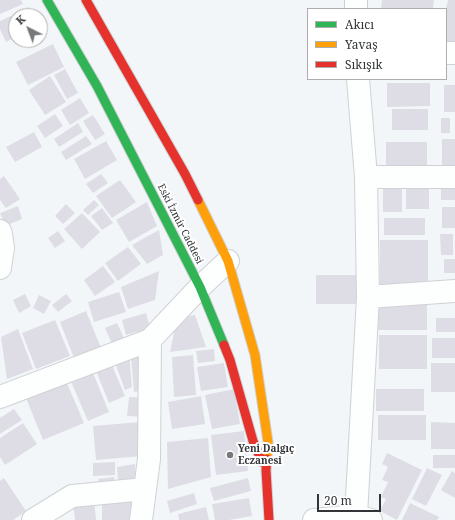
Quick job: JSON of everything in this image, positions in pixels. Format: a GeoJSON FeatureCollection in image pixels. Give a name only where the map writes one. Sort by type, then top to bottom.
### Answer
{"type":"FeatureCollection","features":[{"type":"Feature","properties":{"kind":"main road","name":"Eski İzmir Caddesi"},"geometry":{"type":"LineString","coordinates":[[47,0],[97,86],[200,287],[230,360],[253,441],[266,470]]}},
{"type":"Feature","properties":{"kind":"main road","name":"Eski İzmir Caddesi"},"geometry":{"type":"LineString","coordinates":[[86,0],[185,174],[228,261],[255,356],[268,442],[266,470],[269,520]]}},
{"type":"Feature","properties":{"kind":"street"},"geometry":{"type":"LineString","coordinates":[[314,520],[363,518],[368,297],[366,177],[358,80]]}},
{"type":"Feature","properties":{"kind":"street"},"geometry":{"type":"LineString","coordinates":[[366,177],[455,177]]}},
{"type":"Feature","properties":{"kind":"street"},"geometry":{"type":"LineString","coordinates":[[0,231],[2,234],[3,248],[0,268]]}},
{"type":"Feature","properties":{"kind":"street"},"geometry":{"type":"LineString","coordinates":[[0,398],[150,340],[200,287],[228,261]]}},
{"type":"Feature","properties":{"kind":"street"},"geometry":{"type":"LineString","coordinates":[[368,297],[455,291]]}},
{"type":"Feature","properties":{"kind":"street"},"geometry":{"type":"LineString","coordinates":[[141,520],[150,459],[150,340]]}},
{"type":"Feature","properties":{"kind":"street"},"geometry":{"type":"LineString","coordinates":[[33,520],[72,496],[145,489]]}},
{"type":"Feature","properties":{"kind":"building"},"geometry":{"type":"Polygon","coordinates":[[[0,0],[21,0],[23,4],[14,8],[8,8],[8,11],[0,14],[0,0]]]}},
{"type":"Feature","properties":{"kind":"building"},"geometry":{"type":"Polygon","coordinates":[[[382,0],[434,0],[433,8],[381,8],[382,0]]]}},
{"type":"Feature","properties":{"kind":"building"},"geometry":{"type":"Polygon","coordinates":[[[448,0],[455,0],[455,46],[447,44],[446,8],[448,0]]]}},
{"type":"Feature","properties":{"kind":"building"},"geometry":{"type":"Polygon","coordinates":[[[8,17],[8,41],[6,42],[0,29],[0,21],[8,17]]]}},
{"type":"Feature","properties":{"kind":"building"},"geometry":{"type":"Polygon","coordinates":[[[53,44],[64,67],[28,85],[16,62],[45,48],[48,48],[48,46],[53,44]]]}},
{"type":"Feature","properties":{"kind":"building"},"geometry":{"type":"Polygon","coordinates":[[[65,69],[78,93],[67,99],[54,75],[65,69]]]}},
{"type":"Feature","properties":{"kind":"building"},"geometry":{"type":"Polygon","coordinates":[[[50,76],[66,102],[45,115],[29,90],[50,76]]]}},
{"type":"Feature","properties":{"kind":"building"},"geometry":{"type":"Polygon","coordinates":[[[387,83],[430,83],[430,106],[387,107],[387,83]]]}},
{"type":"Feature","properties":{"kind":"building"},"geometry":{"type":"Polygon","coordinates":[[[444,85],[455,85],[455,112],[444,112],[444,85]]]}},
{"type":"Feature","properties":{"kind":"building"},"geometry":{"type":"Polygon","coordinates":[[[80,98],[89,113],[70,125],[61,110],[80,98]]]}},
{"type":"Feature","properties":{"kind":"building"},"geometry":{"type":"Polygon","coordinates":[[[392,109],[428,109],[428,130],[392,130],[392,109]]]}},
{"type":"Feature","properties":{"kind":"building"},"geometry":{"type":"Polygon","coordinates":[[[55,114],[63,126],[45,138],[37,126],[55,114]]]}},
{"type":"Feature","properties":{"kind":"building"},"geometry":{"type":"Polygon","coordinates":[[[93,115],[105,134],[95,140],[83,121],[93,115]]]}},
{"type":"Feature","properties":{"kind":"building"},"geometry":{"type":"Polygon","coordinates":[[[441,118],[450,118],[450,133],[441,133],[441,118]]]}},
{"type":"Feature","properties":{"kind":"building"},"geometry":{"type":"Polygon","coordinates":[[[78,123],[83,132],[59,147],[54,139],[78,123]]]}},
{"type":"Feature","properties":{"kind":"building"},"geometry":{"type":"Polygon","coordinates":[[[34,132],[42,147],[15,162],[6,147],[34,132]]]}},
{"type":"Feature","properties":{"kind":"building"},"geometry":{"type":"Polygon","coordinates":[[[86,136],[92,144],[66,160],[61,152],[86,136]]]}},
{"type":"Feature","properties":{"kind":"building"},"geometry":{"type":"Polygon","coordinates":[[[442,139],[455,139],[455,167],[442,167],[442,139]]]}},
{"type":"Feature","properties":{"kind":"building"},"geometry":{"type":"Polygon","coordinates":[[[106,141],[117,160],[85,179],[74,159],[106,141]]]}},
{"type":"Feature","properties":{"kind":"building"},"geometry":{"type":"Polygon","coordinates":[[[386,142],[427,142],[427,165],[386,165],[386,142]]]}},
{"type":"Feature","properties":{"kind":"building"},"geometry":{"type":"Polygon","coordinates":[[[101,174],[108,183],[93,193],[86,184],[101,174]]]}},
{"type":"Feature","properties":{"kind":"building"},"geometry":{"type":"Polygon","coordinates":[[[4,176],[20,199],[6,208],[0,200],[0,179],[4,176]]]}},
{"type":"Feature","properties":{"kind":"building"},"geometry":{"type":"Polygon","coordinates":[[[120,180],[136,202],[112,218],[96,196],[120,180]]]}},
{"type":"Feature","properties":{"kind":"building"},"geometry":{"type":"Polygon","coordinates":[[[441,181],[455,181],[455,200],[441,200],[441,181]]]}},
{"type":"Feature","properties":{"kind":"building"},"geometry":{"type":"Polygon","coordinates":[[[383,183],[402,183],[402,212],[383,212],[383,183]]]}},
{"type":"Feature","properties":{"kind":"building"},"geometry":{"type":"Polygon","coordinates":[[[406,185],[429,185],[429,209],[406,209],[406,185]]]}},
{"type":"Feature","properties":{"kind":"building"},"geometry":{"type":"Polygon","coordinates":[[[94,200],[99,205],[88,215],[83,210],[94,200]]]}},
{"type":"Feature","properties":{"kind":"building"},"geometry":{"type":"Polygon","coordinates":[[[147,202],[157,226],[129,242],[116,220],[147,202]]]}},
{"type":"Feature","properties":{"kind":"building"},"geometry":{"type":"Polygon","coordinates":[[[66,204],[75,213],[63,224],[55,216],[66,204]]]}},
{"type":"Feature","properties":{"kind":"building"},"geometry":{"type":"Polygon","coordinates":[[[18,206],[22,219],[5,226],[0,213],[18,206]]]}},
{"type":"Feature","properties":{"kind":"building"},"geometry":{"type":"Polygon","coordinates":[[[442,207],[455,207],[455,228],[442,228],[442,207]]]}},
{"type":"Feature","properties":{"kind":"building"},"geometry":{"type":"Polygon","coordinates":[[[102,208],[113,223],[102,230],[91,216],[102,208]]]}},
{"type":"Feature","properties":{"kind":"building"},"geometry":{"type":"Polygon","coordinates":[[[82,213],[100,232],[82,249],[64,229],[82,213]]]}},
{"type":"Feature","properties":{"kind":"building"},"geometry":{"type":"Polygon","coordinates":[[[384,218],[425,218],[425,235],[384,235],[384,218]]]}},
{"type":"Feature","properties":{"kind":"building"},"geometry":{"type":"Polygon","coordinates":[[[159,230],[163,255],[147,264],[132,245],[159,230]]]}},
{"type":"Feature","properties":{"kind":"building"},"geometry":{"type":"Polygon","coordinates":[[[58,231],[65,241],[55,248],[48,238],[58,231]]]}},
{"type":"Feature","properties":{"kind":"building"},"geometry":{"type":"Polygon","coordinates":[[[440,234],[453,234],[453,255],[441,255],[440,234]]]}},
{"type":"Feature","properties":{"kind":"building"},"geometry":{"type":"Polygon","coordinates":[[[380,240],[428,240],[428,288],[380,288],[380,240]]]}},
{"type":"Feature","properties":{"kind":"building"},"geometry":{"type":"Polygon","coordinates":[[[128,247],[141,264],[118,281],[105,263],[128,247]]]}},
{"type":"Feature","properties":{"kind":"building"},"geometry":{"type":"Polygon","coordinates":[[[444,259],[455,259],[455,273],[444,273],[444,259]]]}},
{"type":"Feature","properties":{"kind":"building"},"geometry":{"type":"Polygon","coordinates":[[[103,266],[115,282],[95,296],[84,280],[103,266]]]}},
{"type":"Feature","properties":{"kind":"building"},"geometry":{"type":"Polygon","coordinates":[[[159,271],[155,300],[128,309],[121,287],[159,271]]]}},
{"type":"Feature","properties":{"kind":"building"},"geometry":{"type":"Polygon","coordinates":[[[316,275],[356,275],[356,304],[316,304],[316,275]]]}},
{"type":"Feature","properties":{"kind":"building"},"geometry":{"type":"Polygon","coordinates":[[[119,292],[126,312],[94,322],[88,302],[119,292]]]}},
{"type":"Feature","properties":{"kind":"building"},"geometry":{"type":"Polygon","coordinates":[[[25,294],[31,306],[19,313],[13,300],[25,294]]]}},
{"type":"Feature","properties":{"kind":"building"},"geometry":{"type":"Polygon","coordinates":[[[66,294],[72,301],[58,312],[52,305],[66,294]]]}},
{"type":"Feature","properties":{"kind":"building"},"geometry":{"type":"Polygon","coordinates":[[[39,295],[51,301],[44,314],[33,308],[39,295]]]}},
{"type":"Feature","properties":{"kind":"building"},"geometry":{"type":"Polygon","coordinates":[[[379,302],[427,302],[427,330],[378,330],[379,302]]]}},
{"type":"Feature","properties":{"kind":"building"},"geometry":{"type":"Polygon","coordinates":[[[86,311],[101,348],[74,358],[60,322],[86,311]]]}},
{"type":"Feature","properties":{"kind":"building"},"geometry":{"type":"Polygon","coordinates":[[[146,313],[150,328],[126,335],[122,320],[146,313]]]}},
{"type":"Feature","properties":{"kind":"building"},"geometry":{"type":"Polygon","coordinates":[[[195,315],[206,347],[170,352],[177,318],[195,315]]]}},
{"type":"Feature","properties":{"kind":"building"},"geometry":{"type":"Polygon","coordinates":[[[436,318],[455,318],[455,332],[436,332],[436,318]]]}},
{"type":"Feature","properties":{"kind":"building"},"geometry":{"type":"Polygon","coordinates":[[[55,320],[70,356],[36,369],[22,333],[55,320]]]}},
{"type":"Feature","properties":{"kind":"building"},"geometry":{"type":"Polygon","coordinates":[[[117,323],[124,338],[112,344],[105,328],[117,323]]]}},
{"type":"Feature","properties":{"kind":"building"},"geometry":{"type":"Polygon","coordinates":[[[18,329],[33,369],[7,379],[1,337],[18,329]]]}},
{"type":"Feature","properties":{"kind":"building"},"geometry":{"type":"Polygon","coordinates":[[[379,335],[427,335],[427,369],[379,369],[379,335]]]}},
{"type":"Feature","properties":{"kind":"building"},"geometry":{"type":"Polygon","coordinates":[[[432,338],[455,338],[455,358],[432,358],[432,338]]]}},
{"type":"Feature","properties":{"kind":"building"},"geometry":{"type":"Polygon","coordinates":[[[214,349],[215,361],[198,363],[196,351],[214,349]]]}},
{"type":"Feature","properties":{"kind":"building"},"geometry":{"type":"Polygon","coordinates":[[[129,352],[132,387],[125,390],[114,360],[129,352]]]}},
{"type":"Feature","properties":{"kind":"building"},"geometry":{"type":"Polygon","coordinates":[[[145,354],[148,390],[134,392],[131,356],[145,354]]]}},
{"type":"Feature","properties":{"kind":"building"},"geometry":{"type":"Polygon","coordinates":[[[193,355],[196,395],[174,397],[172,357],[193,355]]]}},
{"type":"Feature","properties":{"kind":"building"},"geometry":{"type":"Polygon","coordinates":[[[224,363],[228,387],[201,391],[197,367],[224,363]]]}},
{"type":"Feature","properties":{"kind":"building"},"geometry":{"type":"Polygon","coordinates":[[[431,363],[455,363],[455,392],[431,392],[431,363]]]}},
{"type":"Feature","properties":{"kind":"building"},"geometry":{"type":"Polygon","coordinates":[[[112,365],[125,396],[109,403],[96,371],[112,365]]]}},
{"type":"Feature","properties":{"kind":"building"},"geometry":{"type":"Polygon","coordinates":[[[91,368],[109,412],[88,421],[69,377],[91,368]]]}},
{"type":"Feature","properties":{"kind":"building"},"geometry":{"type":"Polygon","coordinates":[[[66,381],[84,423],[43,440],[26,398],[66,381]]]}},
{"type":"Feature","properties":{"kind":"building"},"geometry":{"type":"Polygon","coordinates":[[[234,389],[240,424],[212,429],[205,395],[234,389]]]}},
{"type":"Feature","properties":{"kind":"building"},"geometry":{"type":"Polygon","coordinates":[[[376,389],[424,389],[424,411],[376,411],[376,389]]]}},
{"type":"Feature","properties":{"kind":"building"},"geometry":{"type":"Polygon","coordinates":[[[201,396],[205,424],[172,429],[168,402],[201,396]]]}},
{"type":"Feature","properties":{"kind":"building"},"geometry":{"type":"Polygon","coordinates":[[[129,397],[150,398],[149,417],[127,416],[129,397]]]}},
{"type":"Feature","properties":{"kind":"building"},"geometry":{"type":"Polygon","coordinates":[[[14,409],[22,420],[0,434],[0,418],[14,409]]]}},
{"type":"Feature","properties":{"kind":"building"},"geometry":{"type":"Polygon","coordinates":[[[378,415],[426,415],[426,440],[378,440],[378,415]]]}},
{"type":"Feature","properties":{"kind":"building"},"geometry":{"type":"Polygon","coordinates":[[[140,422],[142,456],[96,460],[93,426],[140,422]]]}},
{"type":"Feature","properties":{"kind":"building"},"geometry":{"type":"Polygon","coordinates":[[[431,422],[455,423],[455,449],[431,449],[431,422]]]}},
{"type":"Feature","properties":{"kind":"building"},"geometry":{"type":"Polygon","coordinates":[[[23,423],[37,444],[5,465],[0,457],[0,438],[23,423]]]}},
{"type":"Feature","properties":{"kind":"building"},"geometry":{"type":"Polygon","coordinates":[[[244,431],[248,471],[216,475],[211,435],[244,431]]]}},
{"type":"Feature","properties":{"kind":"building"},"geometry":{"type":"Polygon","coordinates":[[[208,438],[211,477],[168,489],[167,442],[208,438]]]}},
{"type":"Feature","properties":{"kind":"building"},"geometry":{"type":"Polygon","coordinates":[[[387,453],[422,470],[397,520],[380,511],[386,499],[381,497],[388,482],[382,480],[388,467],[382,464],[387,453]]]}},
{"type":"Feature","properties":{"kind":"building"},"geometry":{"type":"Polygon","coordinates":[[[433,455],[455,455],[455,468],[433,468],[433,455]]]}},
{"type":"Feature","properties":{"kind":"building"},"geometry":{"type":"Polygon","coordinates":[[[115,462],[115,475],[93,476],[93,463],[115,462]]]}},
{"type":"Feature","properties":{"kind":"building"},"geometry":{"type":"Polygon","coordinates":[[[135,464],[137,487],[119,490],[117,467],[135,464]]]}},
{"type":"Feature","properties":{"kind":"building"},"geometry":{"type":"Polygon","coordinates":[[[427,468],[442,475],[426,506],[412,499],[427,468]]]}},
{"type":"Feature","properties":{"kind":"building"},"geometry":{"type":"Polygon","coordinates":[[[452,471],[455,473],[455,498],[441,490],[452,471]]]}},
{"type":"Feature","properties":{"kind":"building"},"geometry":{"type":"Polygon","coordinates":[[[114,477],[116,489],[99,491],[98,479],[114,477]]]}},
{"type":"Feature","properties":{"kind":"building"},"geometry":{"type":"Polygon","coordinates":[[[4,478],[26,511],[13,520],[0,520],[0,481],[4,478]]]}},
{"type":"Feature","properties":{"kind":"building"},"geometry":{"type":"Polygon","coordinates":[[[248,478],[251,491],[214,501],[210,488],[248,478]]]}},
{"type":"Feature","properties":{"kind":"building"},"geometry":{"type":"Polygon","coordinates":[[[194,493],[197,504],[170,513],[167,501],[194,493]]]}},
{"type":"Feature","properties":{"kind":"building"},"geometry":{"type":"Polygon","coordinates":[[[102,497],[133,497],[133,520],[102,520],[102,497]]]}},
{"type":"Feature","properties":{"kind":"building"},"geometry":{"type":"Polygon","coordinates":[[[249,498],[252,516],[229,520],[215,520],[212,504],[249,498]]]}},
{"type":"Feature","properties":{"kind":"building"},"geometry":{"type":"Polygon","coordinates":[[[94,499],[96,520],[75,520],[73,502],[94,499]]]}},
{"type":"Feature","properties":{"kind":"building"},"geometry":{"type":"Polygon","coordinates":[[[410,503],[439,517],[437,520],[402,520],[410,503]]]}},
{"type":"Feature","properties":{"kind":"building"},"geometry":{"type":"Polygon","coordinates":[[[206,507],[209,520],[179,520],[178,514],[206,507]]]}},
{"type":"Feature","properties":{"kind":"traffic: fast"},"geometry":{"type":"LineString","coordinates":[[47,0],[97,86],[200,287],[224,345]]}},
{"type":"Feature","properties":{"kind":"traffic: slow"},"geometry":{"type":"LineString","coordinates":[[198,200],[228,261],[255,355],[268,442],[267,459]]}},
{"type":"Feature","properties":{"kind":"traffic: jam"},"geometry":{"type":"LineString","coordinates":[[86,0],[185,174],[198,200]]}},
{"type":"Feature","properties":{"kind":"traffic: jam"},"geometry":{"type":"LineString","coordinates":[[224,345],[230,360],[253,441],[262,462]]}},
{"type":"Feature","properties":{"kind":"traffic: jam"},"geometry":{"type":"LineString","coordinates":[[267,459],[266,470],[269,520]]}},
{"type":"Feature","properties":{"kind":"place","name":"Yeni Dalgıç Eczanesi"},"geometry":{"type":"Point","coordinates":[230,455]}}]}
